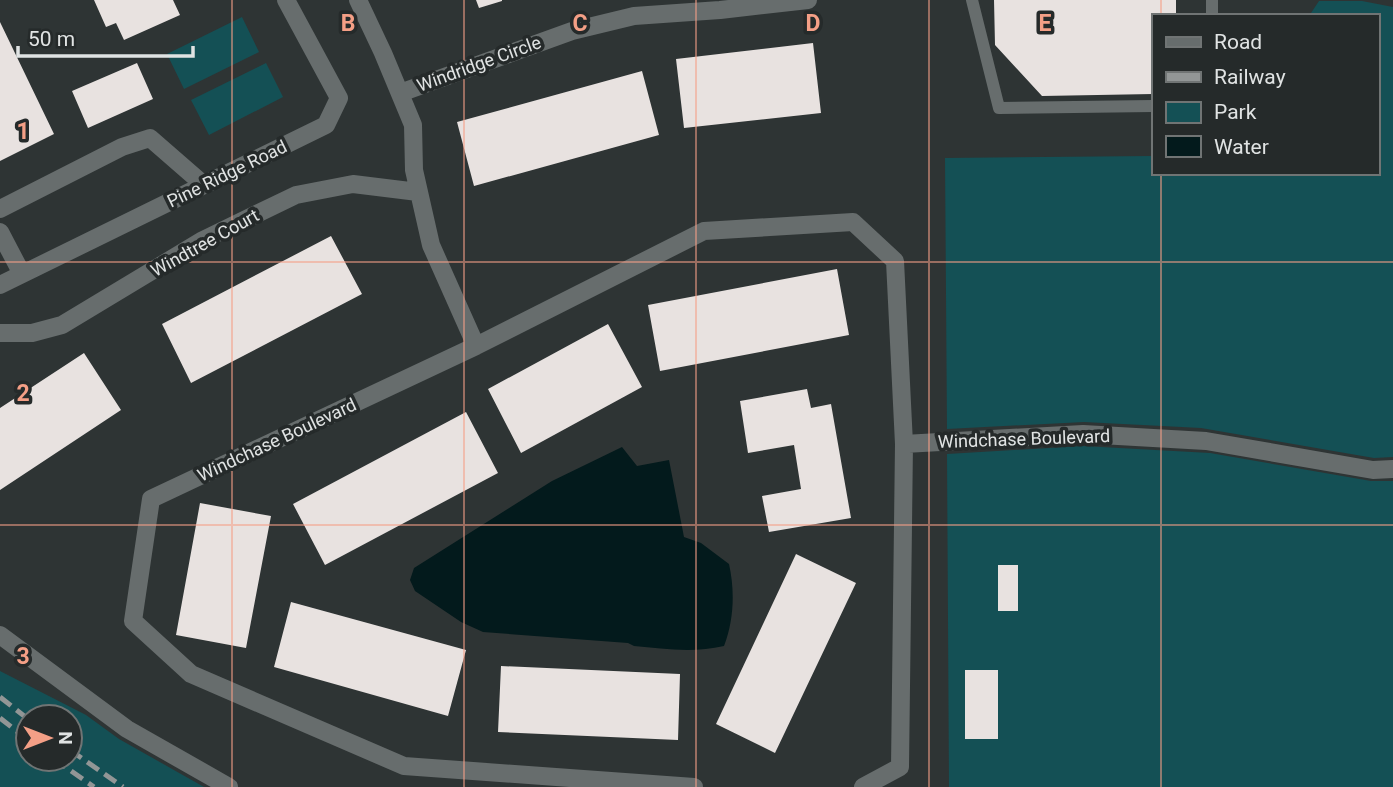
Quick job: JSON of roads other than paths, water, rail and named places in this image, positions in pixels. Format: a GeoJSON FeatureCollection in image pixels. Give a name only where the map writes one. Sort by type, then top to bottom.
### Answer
{"type":"FeatureCollection","features":[{"type":"Feature","properties":{"kind":"street","name":"Pine Ridge Road"},"geometry":{"type":"LineString","coordinates":[[0,285],[326,125],[339,98],[286,0]]}},
{"type":"Feature","properties":{"kind":"street","name":"Windridge Circle"},"geometry":{"type":"LineString","coordinates":[[358,0],[413,125],[414,170],[431,245],[476,346]]}},
{"type":"Feature","properties":{"kind":"street","name":"Windridge Circle"},"geometry":{"type":"LineString","coordinates":[[400,93],[572,31],[634,16],[808,0]]}},
{"type":"Feature","properties":{"kind":"street"},"geometry":{"type":"LineString","coordinates":[[0,209],[122,147],[150,138],[204,185]]}},
{"type":"Feature","properties":{"kind":"street","name":"Windtree Court"},"geometry":{"type":"LineString","coordinates":[[0,334],[32,333],[62,326],[203,240],[296,195],[353,184],[418,192]]}},
{"type":"Feature","properties":{"kind":"street","name":"Windchase Boulevard"},"geometry":{"type":"LineString","coordinates":[[694,787],[404,766],[191,674],[133,621],[151,499],[476,346],[704,231],[853,222],[895,261],[904,444],[900,767],[863,787]]}},
{"type":"Feature","properties":{"kind":"street"},"geometry":{"type":"LineString","coordinates":[[0,232],[22,274]]}},
{"type":"Feature","properties":{"kind":"street","name":"Windchase Boulevard"},"geometry":{"type":"LineString","coordinates":[[904,444],[1097,435],[1206,441],[1373,470],[1393,469]]}},
{"type":"Feature","properties":{"kind":"street"},"geometry":{"type":"LineString","coordinates":[[0,635],[127,729],[229,787]]}},
{"type":"Feature","properties":{"kind":"lane"},"geometry":{"type":"LineString","coordinates":[[972,0],[999,108],[1152,106]]}},
{"type":"Feature","properties":{"kind":"water"},"geometry":{"type":"Polygon","coordinates":[[[622,447],[637,466],[669,460],[684,537],[701,543],[729,564],[732,605],[724,646],[690,650],[668,649],[628,643],[483,632],[461,622],[415,591],[410,580],[414,568],[552,481],[622,447]]]}},
{"type":"Feature","properties":{"kind":"railway"},"geometry":{"type":"LineString","coordinates":[[0,697],[14,708]]}},
{"type":"Feature","properties":{"kind":"railway"},"geometry":{"type":"LineString","coordinates":[[0,718],[14,729]]}},
{"type":"Feature","properties":{"kind":"railway"},"geometry":{"type":"LineString","coordinates":[[84,760],[123,787]]}},
{"type":"Feature","properties":{"kind":"railway"},"geometry":{"type":"LineString","coordinates":[[74,773],[94,787]]}}]}
